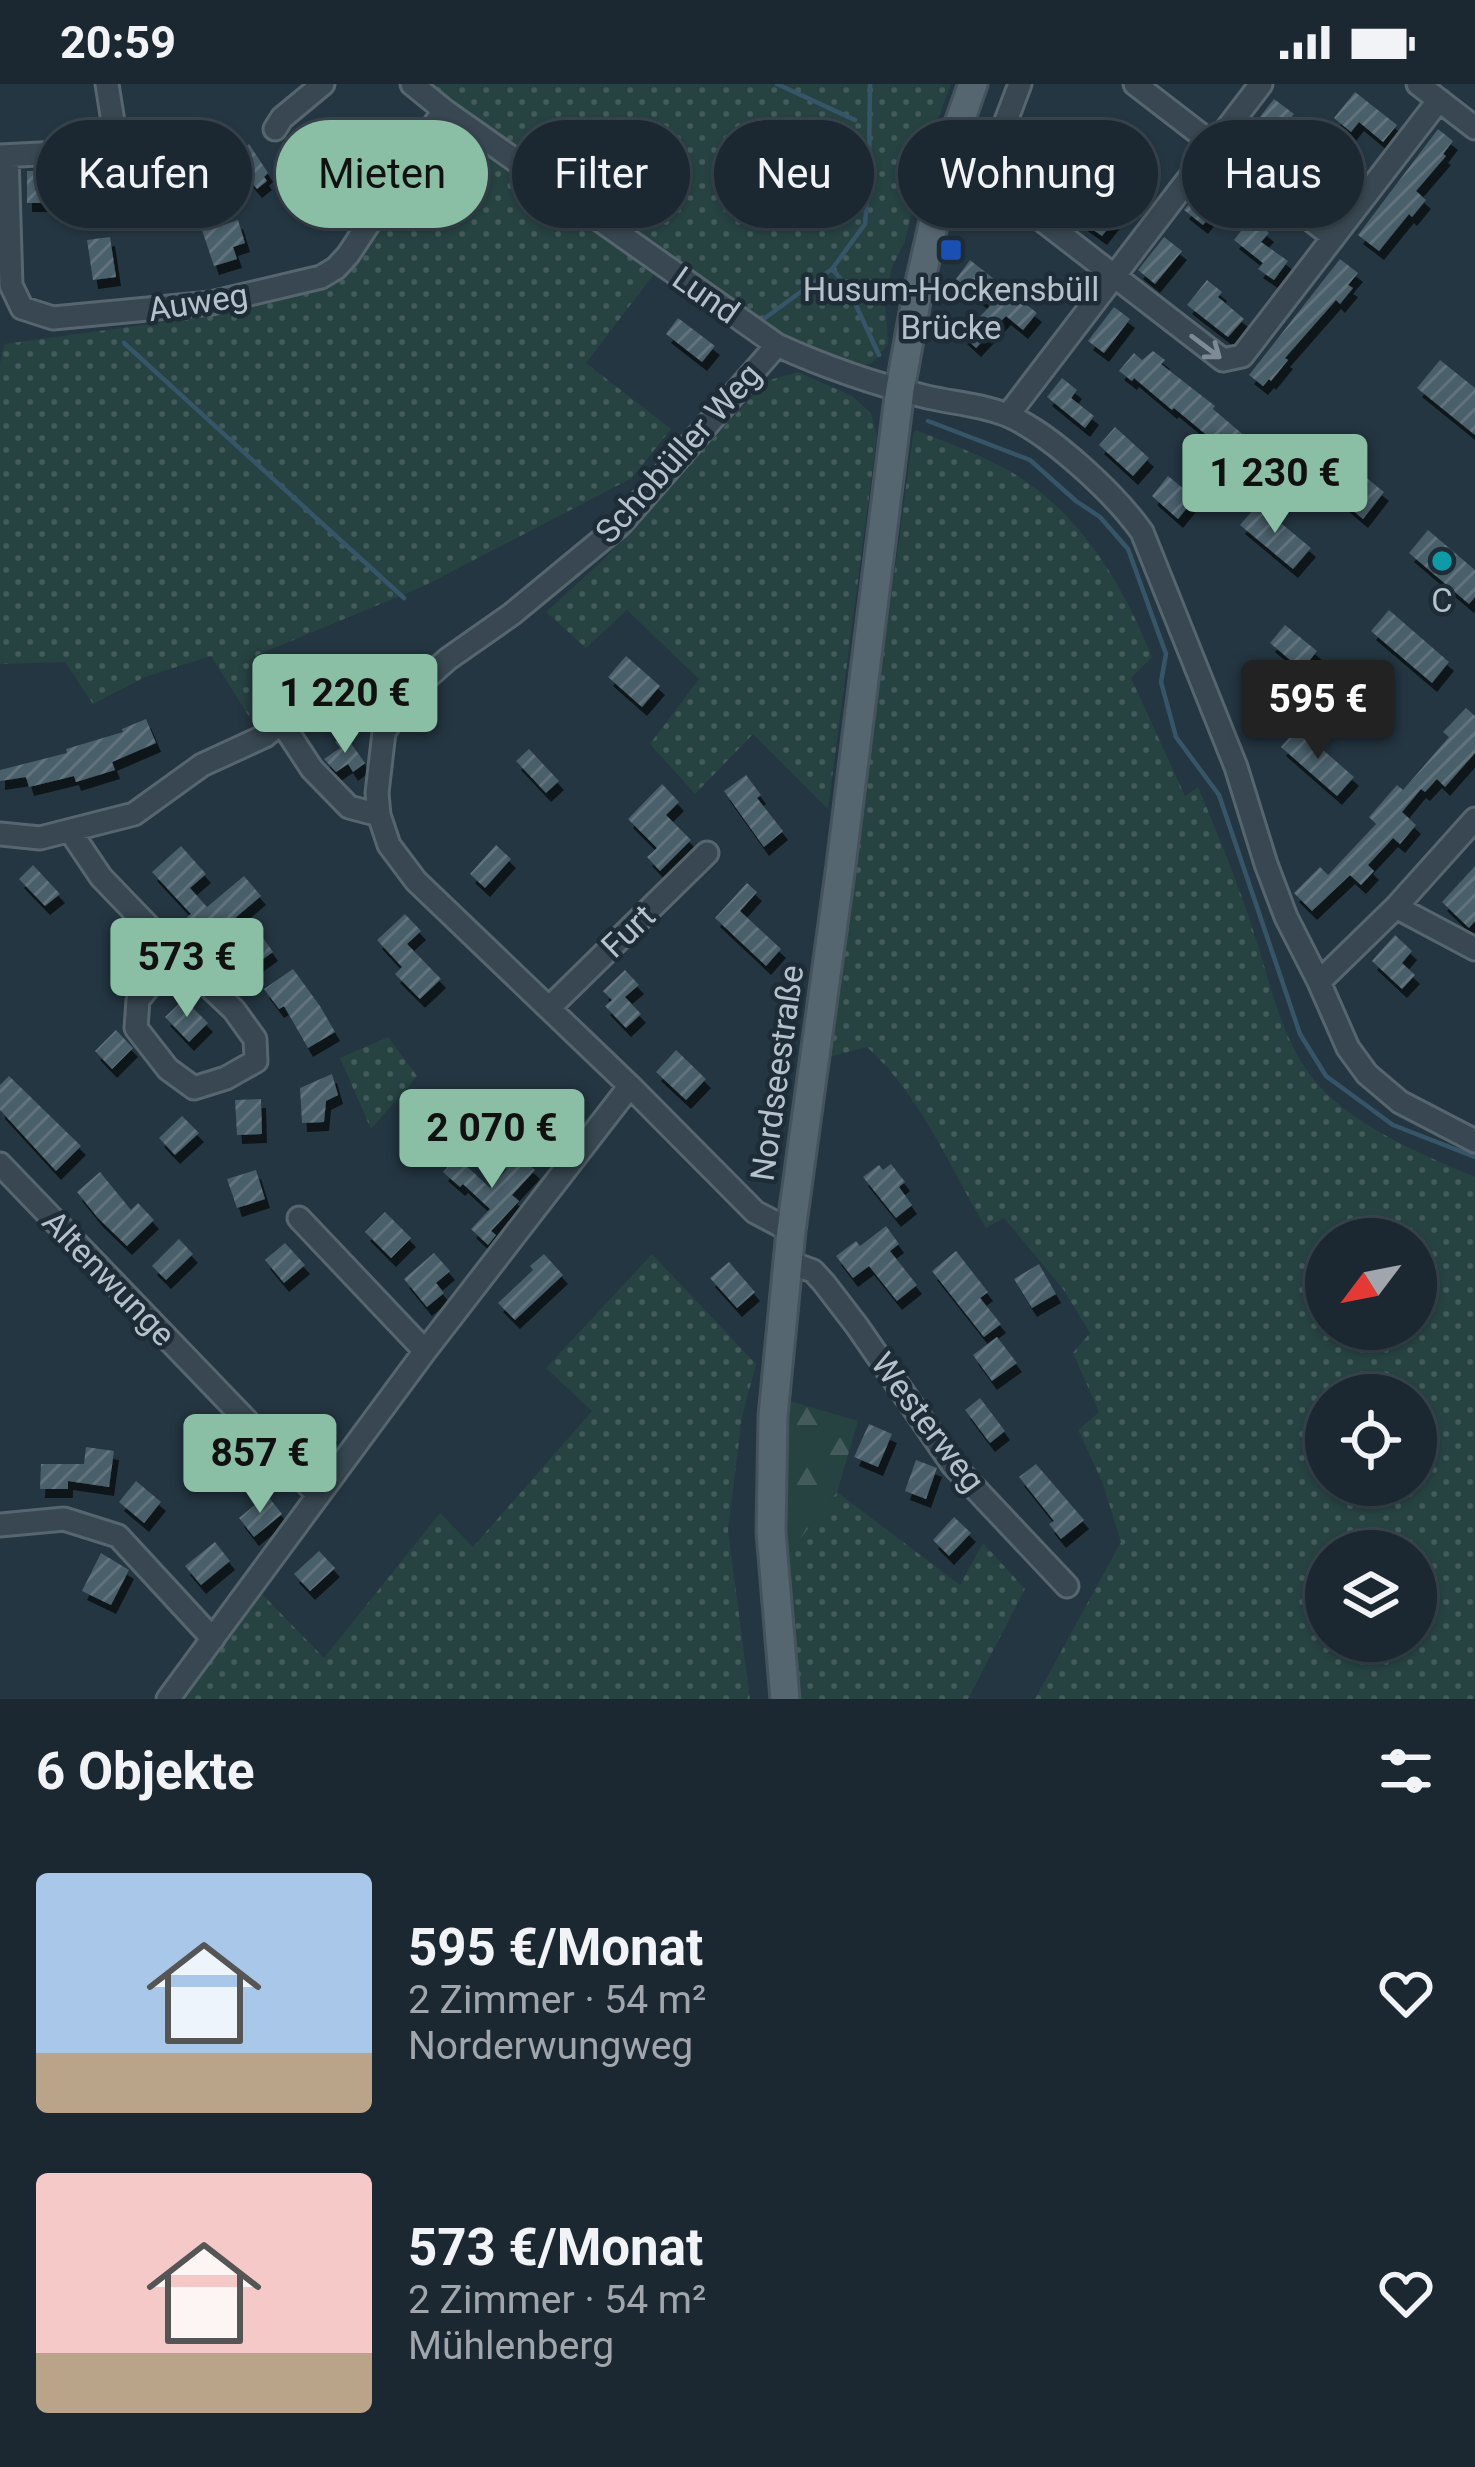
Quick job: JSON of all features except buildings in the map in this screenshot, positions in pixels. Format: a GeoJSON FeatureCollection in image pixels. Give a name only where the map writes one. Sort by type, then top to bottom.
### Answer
{"type":"FeatureCollection","features":[{"type":"Feature","properties":{"kind":"main road","name":"Nordseestraße"},"geometry":{"type":"LineString","coordinates":[[785,1699],[771,1532],[772,1416],[791,1231],[900,389],[952,142],[973,84]]}},
{"type":"Feature","properties":{"kind":"street","name":"Auweg"},"geometry":{"type":"LineString","coordinates":[[107,84],[117,147],[3,156],[11,286],[22,308],[53,318],[152,310],[262,293],[321,277],[348,255],[444,110]]}},
{"type":"Feature","properties":{"kind":"street"},"geometry":{"type":"LineString","coordinates":[[275,129],[323,84]]}},
{"type":"Feature","properties":{"kind":"street"},"geometry":{"type":"LineString","coordinates":[[1020,84],[988,168],[989,179],[1223,360],[1242,356],[1438,100]]}},
{"type":"Feature","properties":{"kind":"street"},"geometry":{"type":"LineString","coordinates":[[1135,84],[1183,120]]}},
{"type":"Feature","properties":{"kind":"street"},"geometry":{"type":"LineString","coordinates":[[1234,120],[1261,84]]}},
{"type":"Feature","properties":{"kind":"street"},"geometry":{"type":"LineString","coordinates":[[1418,84],[1475,128]]}},
{"type":"Feature","properties":{"kind":"street","name":"Lund"},"geometry":{"type":"LineString","coordinates":[[416,86],[777,345],[835,371],[1008,415]]}},
{"type":"Feature","properties":{"kind":"street"},"geometry":{"type":"LineString","coordinates":[[1182,188],[1008,415],[1066,455],[1126,509],[1142,532],[1236,767],[1286,917],[1348,1048],[1367,1074],[1400,1102],[1475,1141]]}},
{"type":"Feature","properties":{"kind":"street"},"geometry":{"type":"LineString","coordinates":[[1322,228],[1332,236]]}},
{"type":"Feature","properties":{"kind":"street","name":"Schobüller Weg"},"geometry":{"type":"LineString","coordinates":[[777,345],[621,524],[413,690],[384,732],[377,793],[389,844],[416,881],[755,1212],[791,1231]]}},
{"type":"Feature","properties":{"kind":"street"},"geometry":{"type":"LineString","coordinates":[[0,834],[40,838],[134,814],[202,765],[265,736],[281,722],[312,769],[349,807],[379,815]]}},
{"type":"Feature","properties":{"kind":"street"},"geometry":{"type":"LineString","coordinates":[[1319,982],[1396,907],[1475,819]]}},
{"type":"Feature","properties":{"kind":"street"},"geometry":{"type":"LineString","coordinates":[[70,831],[101,877],[234,1010],[255,1039],[256,1061],[226,1078],[194,1088],[168,1069],[136,1028],[138,1000],[175,954]]}},
{"type":"Feature","properties":{"kind":"street","name":"Furt"},"geometry":{"type":"LineString","coordinates":[[549,1008],[707,853]]}},
{"type":"Feature","properties":{"kind":"street"},"geometry":{"type":"LineString","coordinates":[[1396,907],[1475,949]]}},
{"type":"Feature","properties":{"kind":"street"},"geometry":{"type":"LineString","coordinates":[[168,1699],[425,1351],[630,1086]]}},
{"type":"Feature","properties":{"kind":"street","name":"Altenwunge"},"geometry":{"type":"LineString","coordinates":[[0,1164],[318,1495]]}},
{"type":"Feature","properties":{"kind":"street"},"geometry":{"type":"LineString","coordinates":[[299,1217],[425,1351]]}},
{"type":"Feature","properties":{"kind":"street","name":"Westerweg"},"geometry":{"type":"LineString","coordinates":[[788,1262],[813,1271],[824,1282],[953,1466],[1067,1586]]}},
{"type":"Feature","properties":{"kind":"street"},"geometry":{"type":"LineString","coordinates":[[0,1526],[64,1519],[118,1536],[213,1639]]}},
{"type":"Feature","properties":{"kind":"green space"},"geometry":{"type":"Polygon","coordinates":[[[951,84],[937,120],[898,120],[898,228],[908,228],[885,300],[888,344],[872,363],[857,367],[826,360],[629,228],[690,228],[690,120],[512,120],[512,146],[488,129],[488,120],[475,120],[427,86],[951,84]]]}},
{"type":"Feature","properties":{"kind":"green space"},"geometry":{"type":"Polygon","coordinates":[[[488,150],[512,167],[512,228],[598,228],[657,270],[586,363],[671,429],[632,478],[424,586],[257,655],[277,714],[255,726],[211,656],[145,677],[93,704],[65,662],[0,664],[0,364],[4,344],[223,314],[325,287],[358,262],[380,228],[488,228],[488,150]]]}},
{"type":"Feature","properties":{"kind":"green space"},"geometry":{"type":"Polygon","coordinates":[[[798,372],[852,396],[871,413],[877,436],[828,809],[753,734],[695,794],[650,744],[699,679],[627,610],[586,648],[546,612],[605,558],[766,381],[798,372]]]}},
{"type":"Feature","properties":{"kind":"green space"},"geometry":{"type":"Polygon","coordinates":[[[916,430],[1011,472],[1058,508],[1097,553],[1128,603],[1152,657],[1131,678],[1185,796],[1198,787],[1298,1056],[1340,1106],[1395,1141],[1475,1177],[1475,1699],[1035,1699],[1121,1542],[1102,1481],[1078,1430],[1099,1412],[1073,1353],[1090,1333],[1063,1289],[1004,1218],[986,1228],[919,1109],[886,1066],[867,1047],[829,1057],[916,430]]]}},
{"type":"Feature","properties":{"kind":"green space"},"geometry":{"type":"Polygon","coordinates":[[[388,1037],[417,1076],[371,1129],[340,1058],[388,1037]]]}},
{"type":"Feature","properties":{"kind":"green space"},"geometry":{"type":"Polygon","coordinates":[[[652,1254],[756,1364],[742,1417],[728,1530],[750,1699],[178,1699],[260,1592],[324,1658],[440,1513],[473,1547],[592,1411],[546,1368],[652,1254]]]}},
{"type":"Feature","properties":{"kind":"green space"},"geometry":{"type":"Polygon","coordinates":[[[787,1400],[858,1421],[837,1492],[785,1558],[781,1473],[787,1400]]]}},
{"type":"Feature","properties":{"kind":"green space"},"geometry":{"type":"Polygon","coordinates":[[[837,1492],[960,1585],[983,1543],[1025,1589],[968,1699],[797,1699],[785,1558],[837,1492]]]}},
{"type":"Feature","properties":{"kind":"waterway"},"geometry":{"type":"LineString","coordinates":[[777,84],[855,120]]}},
{"type":"Feature","properties":{"kind":"waterway"},"geometry":{"type":"LineString","coordinates":[[765,318],[832,269],[865,224],[870,84]]}},
{"type":"Feature","properties":{"kind":"waterway"},"geometry":{"type":"LineString","coordinates":[[832,269],[847,286],[879,355]]}},
{"type":"Feature","properties":{"kind":"waterway"},"geometry":{"type":"LineString","coordinates":[[124,343],[404,598]]}},
{"type":"Feature","properties":{"kind":"waterway"},"geometry":{"type":"LineString","coordinates":[[928,421],[1030,460],[1100,517],[1128,549],[1166,654],[1161,682],[1176,737],[1219,795],[1300,1034],[1326,1076],[1393,1125],[1475,1157]]}},
{"type":"Feature","properties":{"kind":"place","name":"Husum-Hockensbüll Brücke"},"geometry":{"type":"Point","coordinates":[951,250]}},
{"type":"Feature","properties":{"kind":"place","name":"C"},"geometry":{"type":"Point","coordinates":[1442,561]}}]}
